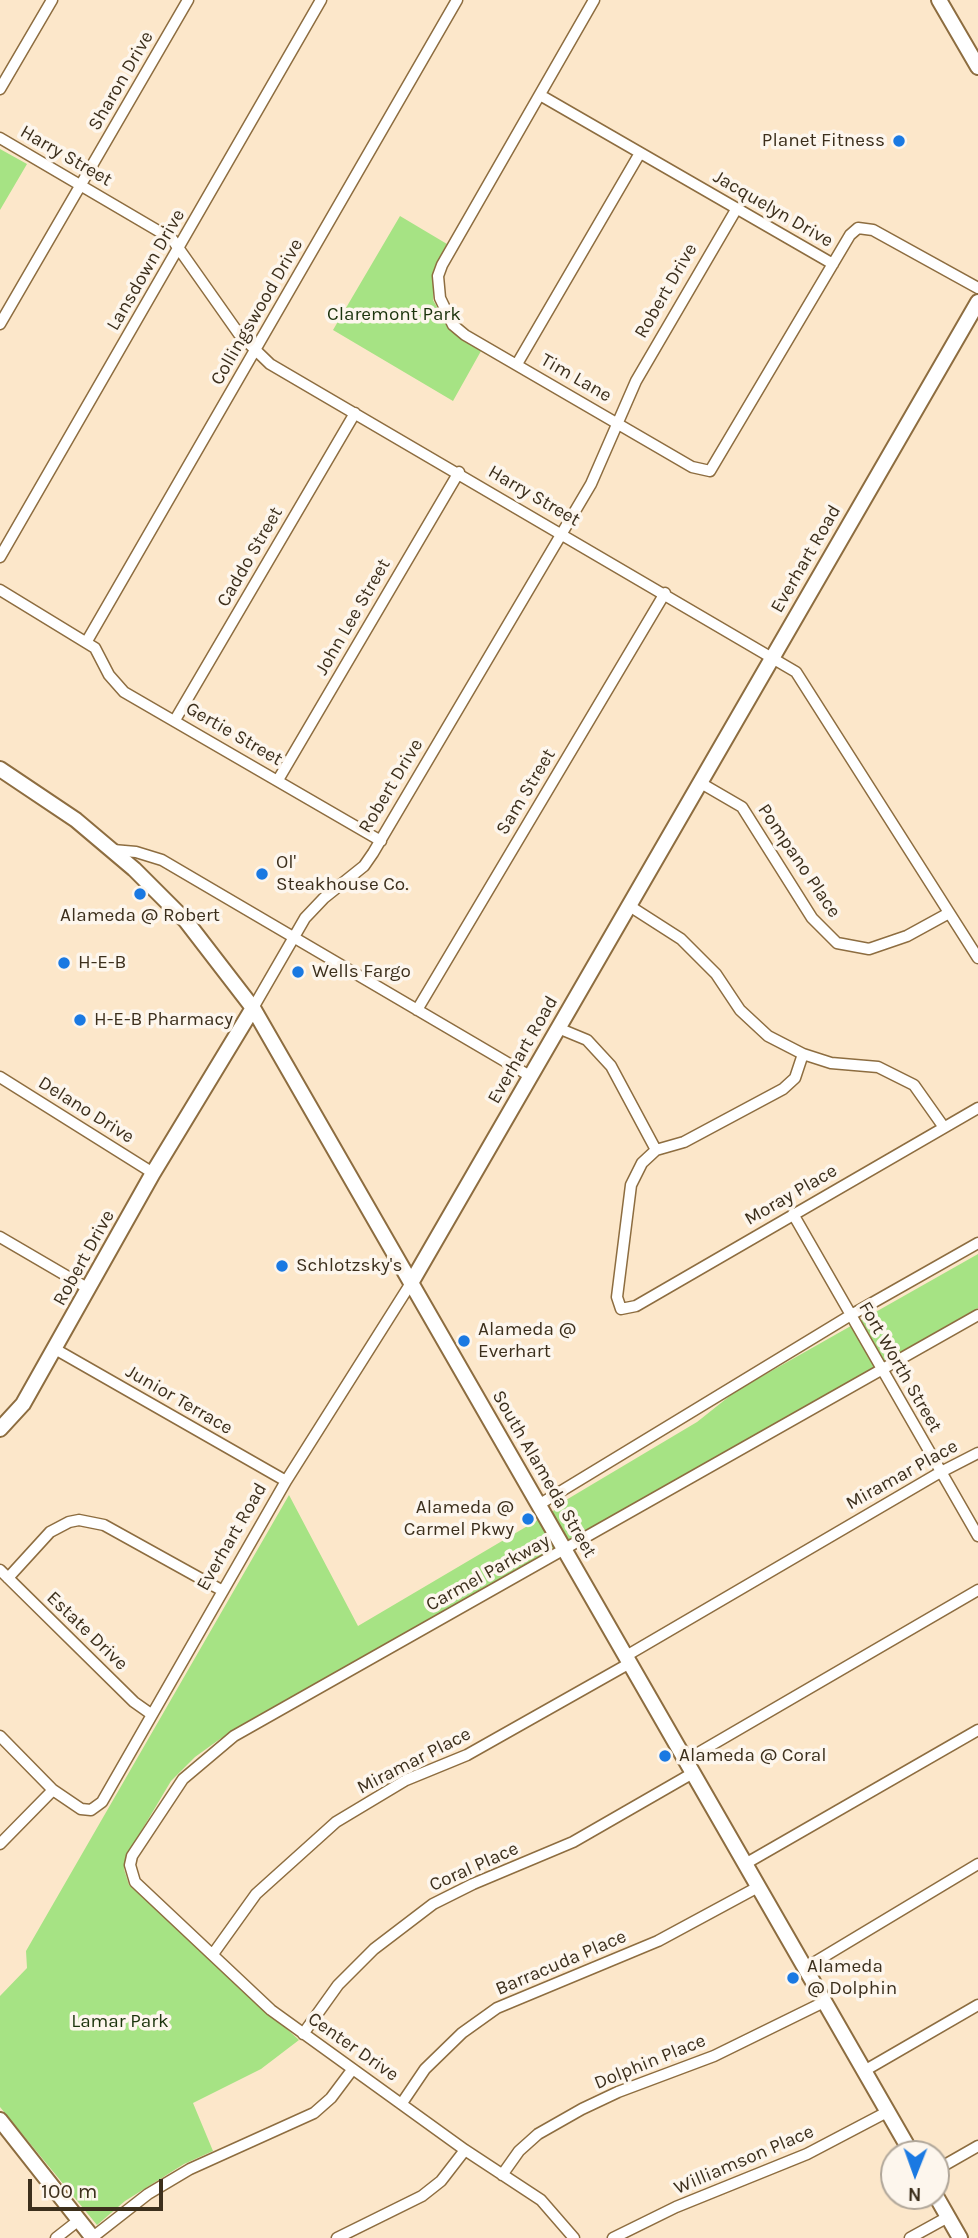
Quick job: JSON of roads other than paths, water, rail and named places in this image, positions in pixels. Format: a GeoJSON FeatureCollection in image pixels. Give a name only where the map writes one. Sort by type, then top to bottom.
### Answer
{"type":"FeatureCollection","features":[{"type":"Feature","properties":{"kind":"main road"},"geometry":{"type":"LineString","coordinates":[[939,0],[978,67]]}},
{"type":"Feature","properties":{"kind":"main road","name":"Everhart Road"},"geometry":{"type":"LineString","coordinates":[[411,1283],[978,302]]}},
{"type":"Feature","properties":{"kind":"main road","name":"South Alameda Street"},"geometry":{"type":"LineString","coordinates":[[0,769],[59,808],[113,850],[186,921],[253,1008],[904,2140]]}},
{"type":"Feature","properties":{"kind":"main road","name":"Robert Drive"},"geometry":{"type":"LineString","coordinates":[[0,1429],[23,1404],[153,1173],[253,1008]]}},
{"type":"Feature","properties":{"kind":"main road"},"geometry":{"type":"LineString","coordinates":[[0,2120],[93,2238]]}},
{"type":"Feature","properties":{"kind":"main road"},"geometry":{"type":"LineString","coordinates":[[944,2210],[960,2238]]}},
{"type":"Feature","properties":{"kind":"street"},"geometry":{"type":"LineString","coordinates":[[0,89],[52,0]]}},
{"type":"Feature","properties":{"kind":"street","name":"Sharon Drive"},"geometry":{"type":"LineString","coordinates":[[0,324],[188,0]]}},
{"type":"Feature","properties":{"kind":"street","name":"Lansdown Drive"},"geometry":{"type":"LineString","coordinates":[[0,557],[321,0]]}},
{"type":"Feature","properties":{"kind":"street","name":"Collingswood Drive"},"geometry":{"type":"LineString","coordinates":[[87,641],[457,0]]}},
{"type":"Feature","properties":{"kind":"street"},"geometry":{"type":"LineString","coordinates":[[540,95],[594,0]]}},
{"type":"Feature","properties":{"kind":"street","name":"Jacquelyn Drive"},"geometry":{"type":"LineString","coordinates":[[540,95],[833,264],[858,228],[873,230],[978,288]]}},
{"type":"Feature","properties":{"kind":"street","name":"Tim Lane"},"geometry":{"type":"LineString","coordinates":[[540,95],[445,258],[439,276],[440,298],[453,325],[692,467],[710,471],[833,264]]}},
{"type":"Feature","properties":{"kind":"street","name":"Harry Street"},"geometry":{"type":"LineString","coordinates":[[0,138],[161,232],[179,247],[239,334],[270,364],[459,472],[796,672],[978,958]]}},
{"type":"Feature","properties":{"kind":"street"},"geometry":{"type":"LineString","coordinates":[[516,364],[640,153]]}},
{"type":"Feature","properties":{"kind":"street","name":"Robert Drive"},"geometry":{"type":"LineString","coordinates":[[253,1008],[293,935],[324,898],[364,866],[381,841],[602,464],[636,381],[737,208]]}},
{"type":"Feature","properties":{"kind":"street","name":"Caddo Street"},"geometry":{"type":"LineString","coordinates":[[175,720],[355,413]]}},
{"type":"Feature","properties":{"kind":"street","name":"John Lee Street"},"geometry":{"type":"LineString","coordinates":[[278,780],[459,472]]}},
{"type":"Feature","properties":{"kind":"street"},"geometry":{"type":"LineString","coordinates":[[0,590],[87,641]]}},
{"type":"Feature","properties":{"kind":"street","name":"Sam Street"},"geometry":{"type":"LineString","coordinates":[[417,1010],[665,593]]}},
{"type":"Feature","properties":{"kind":"street","name":"Gertie Street"},"geometry":{"type":"LineString","coordinates":[[87,641],[95,648],[108,675],[124,692],[381,841]]}},
{"type":"Feature","properties":{"kind":"street","name":"Pompano Place"},"geometry":{"type":"LineString","coordinates":[[699,782],[742,807],[812,918],[837,943],[869,949],[907,936],[949,913]]}},
{"type":"Feature","properties":{"kind":"street"},"geometry":{"type":"LineString","coordinates":[[113,850],[136,852],[162,860],[530,1076]]}},
{"type":"Feature","properties":{"kind":"street"},"geometry":{"type":"LineString","coordinates":[[628,905],[681,939],[716,974],[740,1010],[768,1037],[803,1054],[831,1063],[878,1067],[914,1085],[943,1126]]}},
{"type":"Feature","properties":{"kind":"street"},"geometry":{"type":"LineString","coordinates":[[558,1028],[587,1040],[611,1066],[656,1150],[684,1142],[783,1089],[795,1078],[803,1054]]}},
{"type":"Feature","properties":{"kind":"street","name":"Delano Drive"},"geometry":{"type":"LineString","coordinates":[[0,1077],[153,1173]]}},
{"type":"Feature","properties":{"kind":"street","name":"Moray Place"},"geometry":{"type":"LineString","coordinates":[[656,1150],[642,1163],[631,1185],[617,1297],[621,1308],[636,1306],[978,1108]]}},
{"type":"Feature","properties":{"kind":"street","name":"Fort Worth Street"},"geometry":{"type":"LineString","coordinates":[[793,1214],[978,1536]]}},
{"type":"Feature","properties":{"kind":"street"},"geometry":{"type":"LineString","coordinates":[[0,1237],[89,1289]]}},
{"type":"Feature","properties":{"kind":"street","name":"Carmel Parkway"},"geometry":{"type":"LineString","coordinates":[[540,1504],[851,1315],[978,1243]]}},
{"type":"Feature","properties":{"kind":"street","name":"Everhart Road"},"geometry":{"type":"LineString","coordinates":[[53,1790],[80,1809],[91,1810],[102,1802],[286,1481],[411,1283]]}},
{"type":"Feature","properties":{"kind":"street","name":"Carmel Parkway"},"geometry":{"type":"LineString","coordinates":[[130,1865],[150,1825],[183,1779],[234,1736],[978,1315]]}},
{"type":"Feature","properties":{"kind":"street","name":"Junior Terrace"},"geometry":{"type":"LineString","coordinates":[[55,1349],[286,1481]]}},
{"type":"Feature","properties":{"kind":"street","name":"Miramar Place"},"geometry":{"type":"LineString","coordinates":[[213,1954],[256,1894],[336,1822],[406,1780],[467,1755],[939,1472],[978,1453]]}},
{"type":"Feature","properties":{"kind":"street"},"geometry":{"type":"LineString","coordinates":[[4,1574],[50,1532],[69,1521],[79,1520],[104,1525],[223,1591]]}},
{"type":"Feature","properties":{"kind":"street","name":"Estate Drive"},"geometry":{"type":"LineString","coordinates":[[4,1574],[134,1702],[151,1714]]}},
{"type":"Feature","properties":{"kind":"street"},"geometry":{"type":"LineString","coordinates":[[686,1760],[978,1590]]}},
{"type":"Feature","properties":{"kind":"street"},"geometry":{"type":"LineString","coordinates":[[745,1864],[978,1730]]}},
{"type":"Feature","properties":{"kind":"street"},"geometry":{"type":"LineString","coordinates":[[0,1736],[53,1790],[0,1844]]}},
{"type":"Feature","properties":{"kind":"street","name":"Coral Place"},"geometry":{"type":"LineString","coordinates":[[303,2034],[338,1984],[374,1949],[433,1904],[573,1842],[693,1773]]}},
{"type":"Feature","properties":{"kind":"street"},"geometry":{"type":"LineString","coordinates":[[805,1968],[978,1864]]}},
{"type":"Feature","properties":{"kind":"street","name":"Center Drive"},"geometry":{"type":"LineString","coordinates":[[130,1865],[135,1881],[262,2002],[352,2070],[541,2200],[575,2238]]}},
{"type":"Feature","properties":{"kind":"street","name":"Barracuda Place"},"geometry":{"type":"LineString","coordinates":[[402,2103],[425,2069],[453,2042],[497,2008],[659,1941],[758,1887]]}},
{"type":"Feature","properties":{"kind":"street","name":"Dolphin Place"},"geometry":{"type":"LineString","coordinates":[[502,2175],[519,2151],[538,2134],[582,2109],[618,2092],[714,2056],[824,2002]]}},
{"type":"Feature","properties":{"kind":"street"},"geometry":{"type":"LineString","coordinates":[[864,2071],[978,2005]]}},
{"type":"Feature","properties":{"kind":"street"},"geometry":{"type":"LineString","coordinates":[[93,2238],[148,2194],[190,2169],[314,2112],[331,2098],[352,2070]]}},
{"type":"Feature","properties":{"kind":"street","name":"Williamson Place"},"geometry":{"type":"LineString","coordinates":[[613,2238],[676,2207],[807,2154],[887,2112]]}},
{"type":"Feature","properties":{"kind":"street"},"geometry":{"type":"LineString","coordinates":[[950,2162],[978,2146]]}},
{"type":"Feature","properties":{"kind":"street"},"geometry":{"type":"LineString","coordinates":[[337,2238],[422,2196],[441,2181],[466,2150]]}},
{"type":"Feature","properties":{"kind":"street"},"geometry":{"type":"LineString","coordinates":[[910,2238],[948,2217]]}},
{"type":"Feature","properties":{"kind":"street"},"geometry":{"type":"LineString","coordinates":[[56,2238],[79,2220]]}},
{"type":"Feature","properties":{"kind":"place","name":"Planet Fitness"},"geometry":{"type":"Point","coordinates":[899,141]}},
{"type":"Feature","properties":{"kind":"place","name":"Ol' Steakhouse Co."},"geometry":{"type":"Point","coordinates":[262,874]}},
{"type":"Feature","properties":{"kind":"place","name":"Alameda @ Robert"},"geometry":{"type":"Point","coordinates":[140,894]}},
{"type":"Feature","properties":{"kind":"place","name":"H-E-B"},"geometry":{"type":"Point","coordinates":[64,963]}},
{"type":"Feature","properties":{"kind":"place","name":"Wells Fargo"},"geometry":{"type":"Point","coordinates":[298,972]}},
{"type":"Feature","properties":{"kind":"place","name":"H-E-B Pharmacy"},"geometry":{"type":"Point","coordinates":[80,1020]}},
{"type":"Feature","properties":{"kind":"place","name":"Schlotzsky's"},"geometry":{"type":"Point","coordinates":[282,1266]}},
{"type":"Feature","properties":{"kind":"place","name":"Alameda @ Everhart"},"geometry":{"type":"Point","coordinates":[464,1341]}},
{"type":"Feature","properties":{"kind":"place","name":"Alameda @ Carmel Pkwy"},"geometry":{"type":"Point","coordinates":[528,1519]}},
{"type":"Feature","properties":{"kind":"place","name":"Alameda @ Coral"},"geometry":{"type":"Point","coordinates":[665,1756]}},
{"type":"Feature","properties":{"kind":"place","name":"Alameda @ Dolphin"},"geometry":{"type":"Point","coordinates":[793,1978]}},
{"type":"Feature","properties":{"kind":"park label","name":"Claremont Park"},"geometry":{"type":"Point","coordinates":[394,315]}},
{"type":"Feature","properties":{"kind":"park label","name":"Lamar Park"},"geometry":{"type":"Point","coordinates":[120,2022]}}]}
